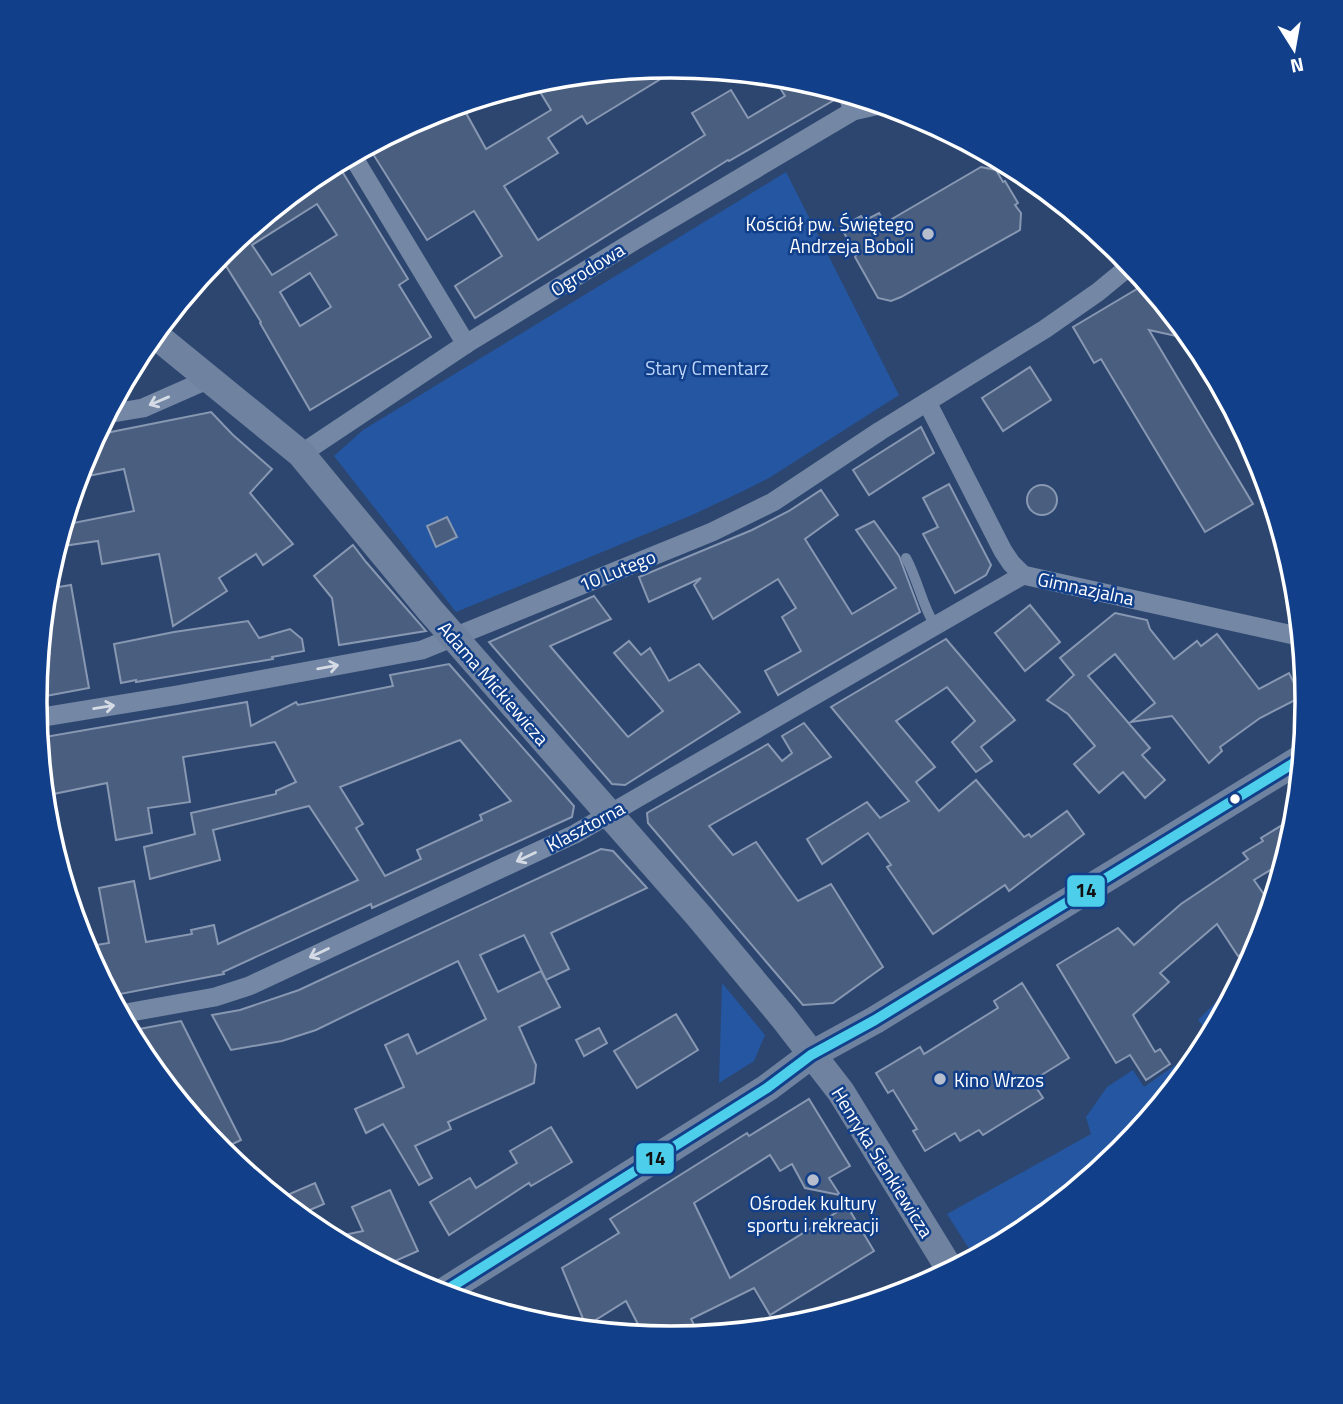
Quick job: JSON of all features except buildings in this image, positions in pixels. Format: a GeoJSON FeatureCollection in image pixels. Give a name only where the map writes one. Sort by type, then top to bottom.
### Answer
{"type":"FeatureCollection","features":[{"type":"Feature","properties":{"kind":"street","name":"Ogrodowa"},"geometry":{"type":"LineString","coordinates":[[301,454],[466,344],[634,241],[848,104]]}},
{"type":"Feature","properties":{"kind":"street"},"geometry":{"type":"LineString","coordinates":[[357,163],[466,344]]}},
{"type":"Feature","properties":{"kind":"street","name":"10 Lutego"},"geometry":{"type":"LineString","coordinates":[[48,716],[422,650],[712,532],[761,508],[1045,329],[1123,271]]}},
{"type":"Feature","properties":{"kind":"street","name":"Adama Mickiewicza"},"geometry":{"type":"LineString","coordinates":[[162,341],[301,454],[608,815],[698,915],[811,1055]]}},
{"type":"Feature","properties":{"kind":"street"},"geometry":{"type":"LineString","coordinates":[[119,412],[144,408],[209,379]]}},
{"type":"Feature","properties":{"kind":"street","name":"Gimnazjalna"},"geometry":{"type":"LineString","coordinates":[[927,402],[1003,551],[1023,575],[1291,635]]}},
{"type":"Feature","properties":{"kind":"street","name":"Klasztorna"},"geometry":{"type":"LineString","coordinates":[[130,1012],[215,997],[248,986],[575,834],[1023,575]]}},
{"type":"Feature","properties":{"kind":"street"},"geometry":{"type":"LineString","coordinates":[[452,1286],[767,1088],[811,1055],[921,992],[1292,765]]}},
{"type":"Feature","properties":{"kind":"street","name":"Henryka Sienkiewicza"},"geometry":{"type":"LineString","coordinates":[[811,1055],[841,1092],[946,1263]]}},
{"type":"Feature","properties":{"kind":"lane"},"geometry":{"type":"LineString","coordinates":[[906,558],[915,574],[925,609],[936,626]]}},
{"type":"Feature","properties":{"kind":"green space","name":"Stary Cmentarz"},"geometry":{"type":"Polygon","coordinates":[[[786,172],[899,395],[769,478],[743,491],[692,515],[456,612],[334,456],[363,430],[786,172]]]}},
{"type":"Feature","properties":{"kind":"green space"},"geometry":{"type":"Polygon","coordinates":[[[722,983],[765,1035],[754,1061],[719,1083],[722,983]]]}},
{"type":"Feature","properties":{"kind":"green space"},"geometry":{"type":"Polygon","coordinates":[[[1221,997],[1204,1027],[1198,1020],[1221,997]]]}},
{"type":"Feature","properties":{"kind":"green space"},"geometry":{"type":"Polygon","coordinates":[[[1184,1059],[1141,1114],[1083,1171],[1018,1221],[970,1250],[947,1214],[1091,1134],[1086,1117],[1107,1087],[1133,1070],[1144,1087],[1184,1059]]]}},
{"type":"Feature","properties":{"kind":"transit line","name":"14"},"geometry":{"type":"LineString","coordinates":[[452,1286],[767,1088],[811,1055],[875,1020],[1292,764]]}},
{"type":"Feature","properties":{"kind":"place","name":"Kościół pw. Świętego Andrzeja Boboli"},"geometry":{"type":"Point","coordinates":[928,234]}},
{"type":"Feature","properties":{"kind":"place","name":"Kino Wrzos"},"geometry":{"type":"Point","coordinates":[940,1079]}},
{"type":"Feature","properties":{"kind":"place","name":"Ośrodek kultury sportu i rekreacji"},"geometry":{"type":"Point","coordinates":[813,1180]}}]}
